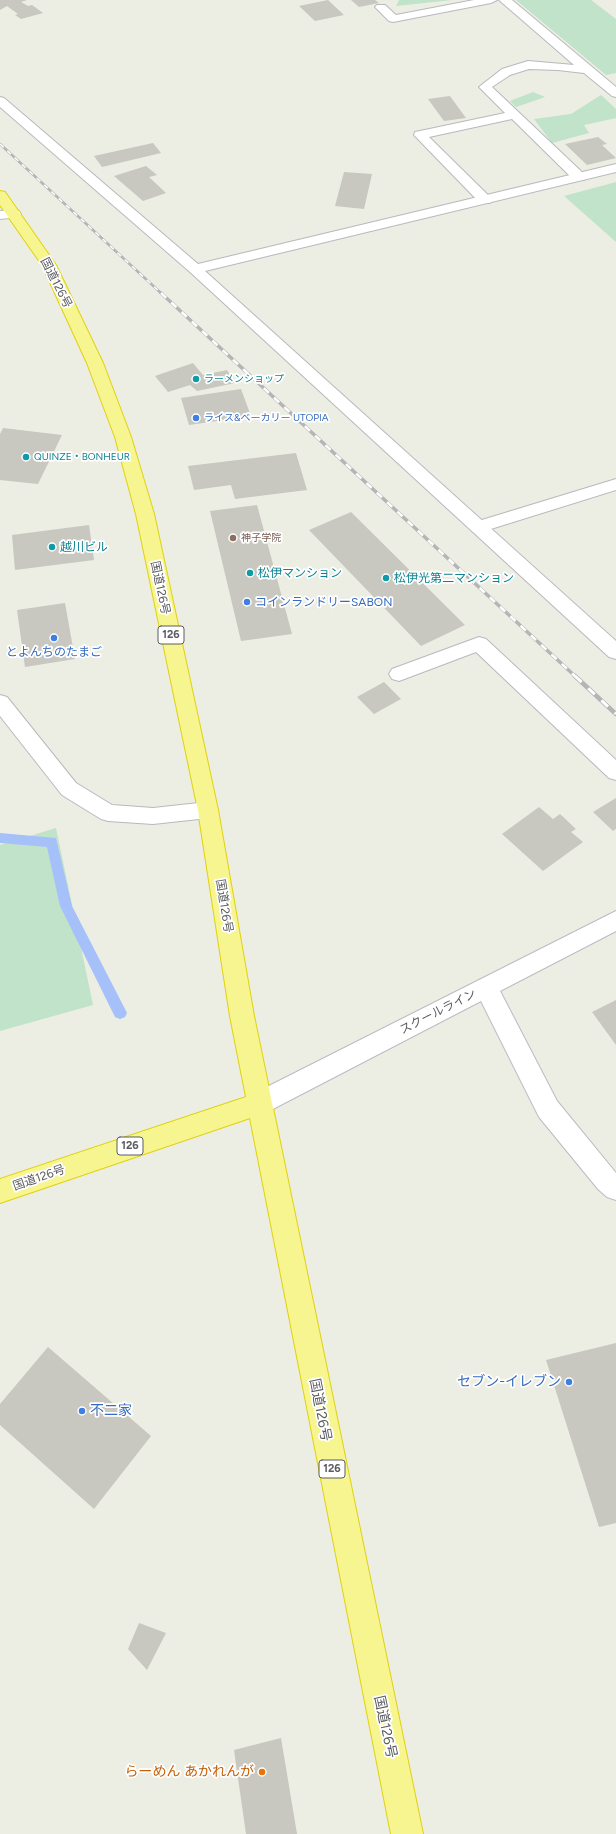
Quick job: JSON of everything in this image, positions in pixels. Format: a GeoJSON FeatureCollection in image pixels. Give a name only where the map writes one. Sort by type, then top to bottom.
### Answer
{"type":"FeatureCollection","features":[{"type":"Feature","properties":{"kind":"highway","name":"国道126号"},"geometry":{"type":"LineString","coordinates":[[0,195],[7,214],[49,265],[95,363],[123,437],[145,514],[208,810],[242,1016],[407,1834]]}},
{"type":"Feature","properties":{"kind":"highway","name":"国道126号"},"geometry":{"type":"LineString","coordinates":[[0,1191],[260,1103]]}},
{"type":"Feature","properties":{"kind":"street"},"geometry":{"type":"LineString","coordinates":[[380,7],[393,18],[492,0]]}},
{"type":"Feature","properties":{"kind":"street"},"geometry":{"type":"LineString","coordinates":[[505,0],[616,93]]}},
{"type":"Feature","properties":{"kind":"street"},"geometry":{"type":"LineString","coordinates":[[579,177],[485,87],[506,72],[528,65],[558,66],[588,70]]}},
{"type":"Feature","properties":{"kind":"street"},"geometry":{"type":"LineString","coordinates":[[600,79],[616,80]]}},
{"type":"Feature","properties":{"kind":"street"},"geometry":{"type":"LineString","coordinates":[[0,101],[195,269],[616,652]]}},
{"type":"Feature","properties":{"kind":"street"},"geometry":{"type":"LineString","coordinates":[[485,200],[420,135],[515,115]]}},
{"type":"Feature","properties":{"kind":"street"},"geometry":{"type":"LineString","coordinates":[[195,269],[616,168]]}},
{"type":"Feature","properties":{"kind":"street"},"geometry":{"type":"LineString","coordinates":[[478,527],[616,484]]}},
{"type":"Feature","properties":{"kind":"street"},"geometry":{"type":"LineString","coordinates":[[399,674],[479,644],[616,772]]}},
{"type":"Feature","properties":{"kind":"street"},"geometry":{"type":"LineString","coordinates":[[0,702],[69,789],[108,813],[153,816],[208,810]]}},
{"type":"Feature","properties":{"kind":"street","name":"スクールライン"},"geometry":{"type":"LineString","coordinates":[[260,1103],[616,920]]}},
{"type":"Feature","properties":{"kind":"street"},"geometry":{"type":"LineString","coordinates":[[486,987],[548,1110],[607,1181],[616,1188]]}},
{"type":"Feature","properties":{"kind":"green space"},"geometry":{"type":"Polygon","coordinates":[[[399,0],[452,0],[396,6],[399,0]]]}},
{"type":"Feature","properties":{"kind":"green space"},"geometry":{"type":"Polygon","coordinates":[[[516,0],[591,0],[616,19],[616,73],[606,75],[516,0]]]}},
{"type":"Feature","properties":{"kind":"green space"},"geometry":{"type":"Polygon","coordinates":[[[533,92],[545,97],[516,107],[510,101],[533,92]]]}},
{"type":"Feature","properties":{"kind":"green space"},"geometry":{"type":"Polygon","coordinates":[[[601,95],[616,109],[616,118],[584,125],[589,133],[552,143],[534,119],[571,114],[601,95]]]}},
{"type":"Feature","properties":{"kind":"green space"},"geometry":{"type":"Polygon","coordinates":[[[616,182],[616,242],[564,196],[616,182]]]}},
{"type":"Feature","properties":{"kind":"green space"},"geometry":{"type":"Polygon","coordinates":[[[56,828],[93,1005],[0,1031],[0,845],[56,828]]]}},
{"type":"Feature","properties":{"kind":"building"},"geometry":{"type":"Polygon","coordinates":[[[0,0],[27,0],[21,2],[28,6],[32,5],[43,13],[21,19],[15,15],[18,14],[7,6],[0,10],[0,0]]]}},
{"type":"Feature","properties":{"kind":"building"},"geometry":{"type":"Polygon","coordinates":[[[328,0],[344,15],[315,21],[299,6],[328,0]]]}},
{"type":"Feature","properties":{"kind":"building"},"geometry":{"type":"Polygon","coordinates":[[[351,0],[375,0],[379,3],[359,7],[351,0]]]}},
{"type":"Feature","properties":{"kind":"building"},"geometry":{"type":"Polygon","coordinates":[[[450,96],[466,118],[444,121],[428,99],[450,96]]]}},
{"type":"Feature","properties":{"kind":"building"},"geometry":{"type":"Polygon","coordinates":[[[598,137],[607,144],[602,145],[616,158],[587,165],[565,144],[598,137]]]}},
{"type":"Feature","properties":{"kind":"building"},"geometry":{"type":"Polygon","coordinates":[[[153,143],[161,153],[102,167],[94,156],[153,143]]]}},
{"type":"Feature","properties":{"kind":"building"},"geometry":{"type":"Polygon","coordinates":[[[146,166],[157,175],[149,177],[166,193],[143,201],[114,176],[146,166]]]}},
{"type":"Feature","properties":{"kind":"building"},"geometry":{"type":"Polygon","coordinates":[[[344,172],[372,174],[364,209],[335,206],[344,172]]]}},
{"type":"Feature","properties":{"kind":"building","name":"ラーメンショップ"},"geometry":{"type":"Polygon","coordinates":[[[193,363],[203,375],[227,370],[235,383],[197,391],[190,385],[168,392],[155,376],[193,363]]]}},
{"type":"Feature","properties":{"kind":"building"},"geometry":{"type":"Polygon","coordinates":[[[241,389],[251,416],[189,425],[181,398],[241,389]]]}},
{"type":"Feature","properties":{"kind":"building","name":"QUINZE・BONHEUR"},"geometry":{"type":"Polygon","coordinates":[[[3,428],[62,435],[38,484],[0,480],[0,434],[3,428]]]}},
{"type":"Feature","properties":{"kind":"building"},"geometry":{"type":"Polygon","coordinates":[[[296,453],[307,490],[235,499],[231,485],[194,490],[188,466],[296,453]]]}},
{"type":"Feature","properties":{"kind":"building","name":"松伊マンション"},"geometry":{"type":"Polygon","coordinates":[[[257,505],[292,634],[241,641],[210,511],[257,505]]]}},
{"type":"Feature","properties":{"kind":"building","name":"松伊光第二マンション"},"geometry":{"type":"Polygon","coordinates":[[[351,512],[465,625],[421,646],[309,530],[351,512]]]}},
{"type":"Feature","properties":{"kind":"building","name":"越川ビル"},"geometry":{"type":"Polygon","coordinates":[[[89,525],[94,560],[15,570],[12,535],[89,525]]]}},
{"type":"Feature","properties":{"kind":"building"},"geometry":{"type":"Polygon","coordinates":[[[65,603],[75,659],[25,667],[17,610],[65,603]]]}},
{"type":"Feature","properties":{"kind":"building"},"geometry":{"type":"Polygon","coordinates":[[[384,682],[401,699],[374,714],[357,697],[384,682]]]}},
{"type":"Feature","properties":{"kind":"building"},"geometry":{"type":"Polygon","coordinates":[[[616,798],[616,829],[613,831],[593,812],[616,798]]]}},
{"type":"Feature","properties":{"kind":"building"},"geometry":{"type":"Polygon","coordinates":[[[539,807],[553,819],[560,814],[576,829],[571,832],[583,842],[543,871],[502,834],[539,807]]]}},
{"type":"Feature","properties":{"kind":"building"},"geometry":{"type":"Polygon","coordinates":[[[616,1000],[616,1045],[592,1012],[616,1000]]]}},
{"type":"Feature","properties":{"kind":"building"},"geometry":{"type":"Polygon","coordinates":[[[616,1343],[616,1523],[599,1527],[546,1360],[616,1343]]]}},
{"type":"Feature","properties":{"kind":"building"},"geometry":{"type":"Polygon","coordinates":[[[48,1347],[151,1436],[94,1509],[0,1425],[0,1404],[48,1347]]]}},
{"type":"Feature","properties":{"kind":"building"},"geometry":{"type":"Polygon","coordinates":[[[139,1623],[166,1633],[147,1670],[128,1649],[139,1623]]]}},
{"type":"Feature","properties":{"kind":"building"},"geometry":{"type":"Polygon","coordinates":[[[281,1738],[297,1834],[246,1834],[234,1750],[281,1738]]]}},
{"type":"Feature","properties":{"kind":"waterway"},"geometry":{"type":"LineString","coordinates":[[0,838],[52,842],[66,906],[120,1013]]}},
{"type":"Feature","properties":{"kind":"railway"},"geometry":{"type":"LineString","coordinates":[[0,144],[162,294]]}},
{"type":"Feature","properties":{"kind":"railway"},"geometry":{"type":"LineString","coordinates":[[161,293],[576,677]]}},
{"type":"Feature","properties":{"kind":"railway"},"geometry":{"type":"LineString","coordinates":[[575,676],[616,714]]}},
{"type":"Feature","properties":{"kind":"place","name":"ラーメンショップ"},"geometry":{"type":"Point","coordinates":[196,379]}},
{"type":"Feature","properties":{"kind":"place","name":"ライス&ベーカリー UTOPIA"},"geometry":{"type":"Point","coordinates":[196,418]}},
{"type":"Feature","properties":{"kind":"place","name":"QUINZE・BONHEUR"},"geometry":{"type":"Point","coordinates":[26,457]}},
{"type":"Feature","properties":{"kind":"place","name":"神子学院"},"geometry":{"type":"Point","coordinates":[233,538]}},
{"type":"Feature","properties":{"kind":"place","name":"越川ビル"},"geometry":{"type":"Point","coordinates":[52,547]}},
{"type":"Feature","properties":{"kind":"place","name":"松伊マンション"},"geometry":{"type":"Point","coordinates":[250,573]}},
{"type":"Feature","properties":{"kind":"place","name":"松伊光第二マンション"},"geometry":{"type":"Point","coordinates":[386,578]}},
{"type":"Feature","properties":{"kind":"place","name":"コインランドリーSABON"},"geometry":{"type":"Point","coordinates":[247,602]}},
{"type":"Feature","properties":{"kind":"place","name":"とよんちのたまご"},"geometry":{"type":"Point","coordinates":[54,638]}},
{"type":"Feature","properties":{"kind":"place","name":"セブン-イレブン"},"geometry":{"type":"Point","coordinates":[569,1382]}},
{"type":"Feature","properties":{"kind":"place","name":"不二家"},"geometry":{"type":"Point","coordinates":[82,1411]}},
{"type":"Feature","properties":{"kind":"place","name":"らーめん あかれんが"},"geometry":{"type":"Point","coordinates":[262,1772]}}]}
